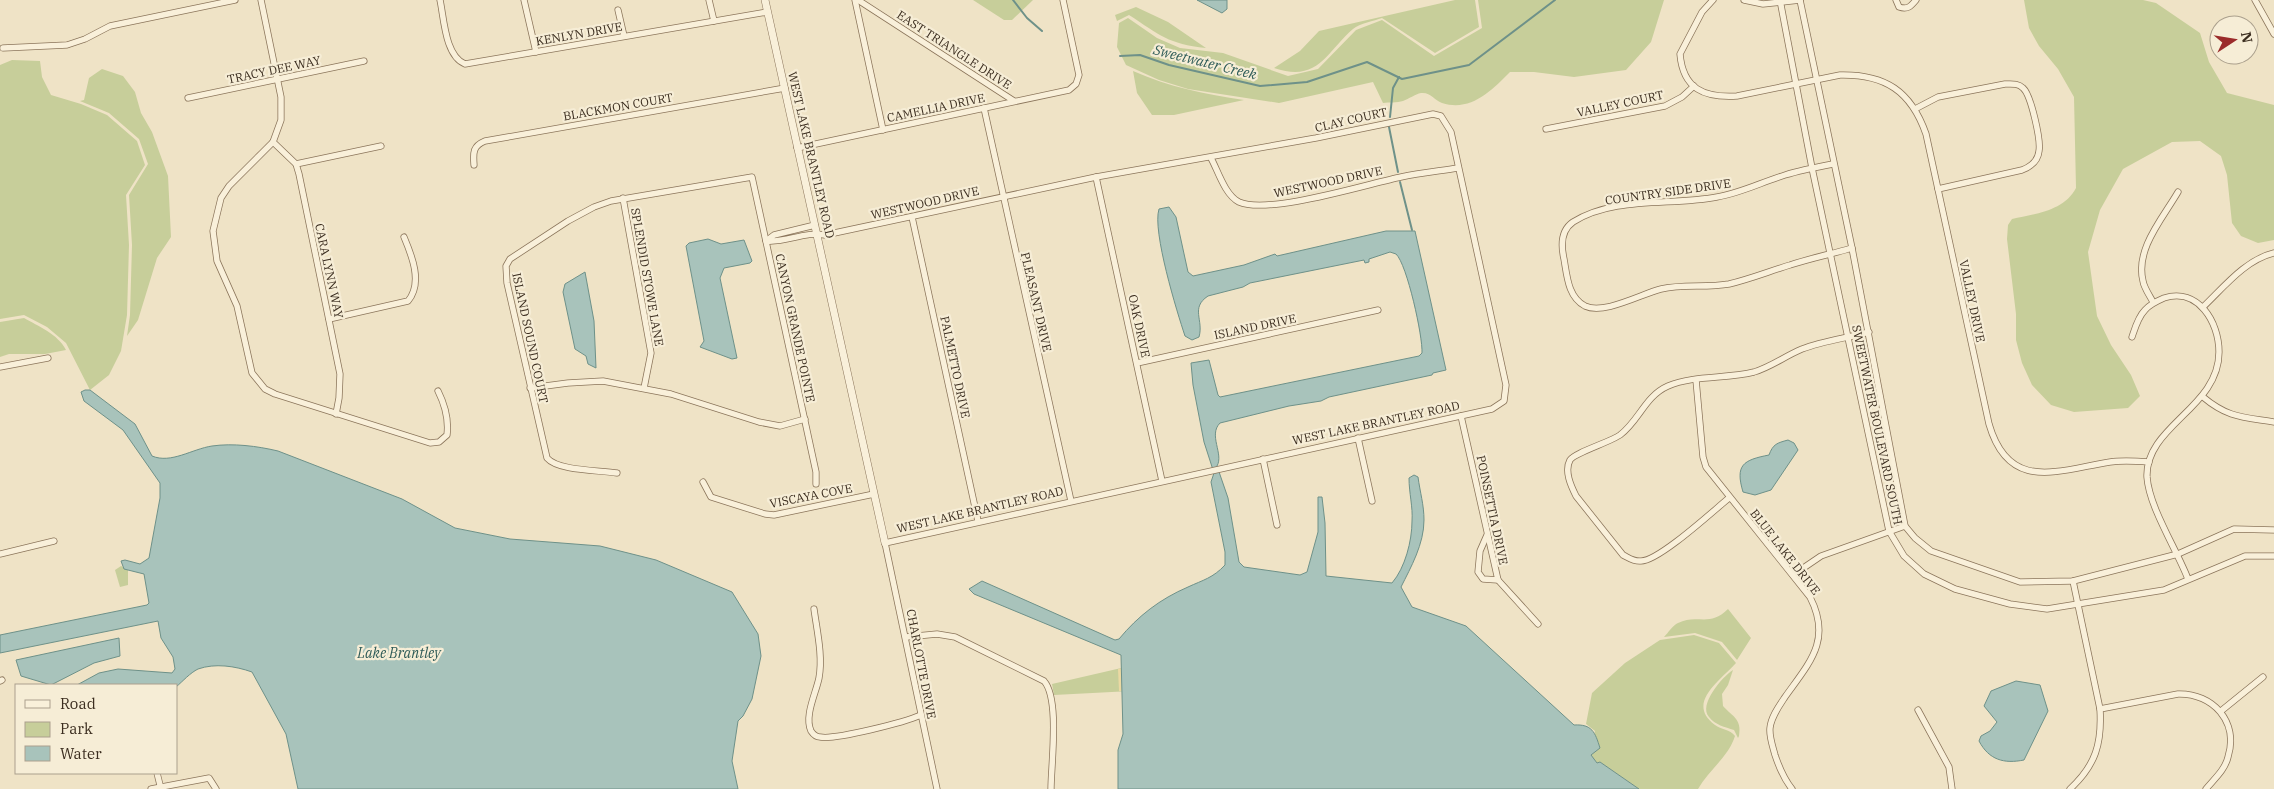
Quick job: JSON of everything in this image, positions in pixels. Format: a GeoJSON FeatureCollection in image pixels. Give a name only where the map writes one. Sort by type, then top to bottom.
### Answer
{"type":"FeatureCollection","features":[{"type":"Feature","properties":{"kind":"street"},"geometry":{"type":"LineString","coordinates":[[3,48],[67,45],[78,42],[110,26],[236,0]]}},
{"type":"Feature","properties":{"kind":"street"},"geometry":{"type":"LineString","coordinates":[[260,0],[278,79],[282,110],[281,120],[273,142],[229,186],[221,198],[213,230],[217,261],[237,306],[248,359],[258,380],[274,394],[430,443],[439,442],[447,435],[448,426],[445,406],[438,390]]}},
{"type":"Feature","properties":{"kind":"street","name":"KENLYN DRIVE"},"geometry":{"type":"LineString","coordinates":[[440,0],[451,50],[460,62],[471,64],[767,12]]}},
{"type":"Feature","properties":{"kind":"street"},"geometry":{"type":"LineString","coordinates":[[524,0],[536,52]]}},
{"type":"Feature","properties":{"kind":"street"},"geometry":{"type":"LineString","coordinates":[[709,0],[714,21]]}},
{"type":"Feature","properties":{"kind":"street","name":"WEST LAKE BRANTLEY ROAD"},"geometry":{"type":"LineString","coordinates":[[765,0],[885,543],[1492,409],[1504,402],[1506,385],[1458,168]]}},
{"type":"Feature","properties":{"kind":"street"},"geometry":{"type":"LineString","coordinates":[[857,0],[883,130]]}},
{"type":"Feature","properties":{"kind":"street","name":"EAST TRIANGLE DRIVE"},"geometry":{"type":"LineString","coordinates":[[857,0],[1014,101]]}},
{"type":"Feature","properties":{"kind":"street","name":"CAMELLIA DRIVE"},"geometry":{"type":"LineString","coordinates":[[797,148],[1069,90],[1076,84],[1079,75],[1063,0]]}},
{"type":"Feature","properties":{"kind":"street"},"geometry":{"type":"LineString","coordinates":[[1694,86],[1686,77],[1680,54],[1702,12],[1713,0]]}},
{"type":"Feature","properties":{"kind":"street"},"geometry":{"type":"LineString","coordinates":[[1744,0],[1763,4],[1800,0]]}},
{"type":"Feature","properties":{"kind":"street","name":"SWEETWATER BOULEVARD SOUTH"},"geometry":{"type":"LineString","coordinates":[[1800,0],[1869,332],[1905,526],[1915,538],[1931,551],[2020,582],[2073,581],[2178,554],[2234,530],[2274,530]]}},
{"type":"Feature","properties":{"kind":"street"},"geometry":{"type":"LineString","coordinates":[[1896,0],[1899,7],[1904,9],[1909,8],[1916,0]]}},
{"type":"Feature","properties":{"kind":"street"},"geometry":{"type":"LineString","coordinates":[[2255,0],[2274,34]]}},
{"type":"Feature","properties":{"kind":"street","name":"SWEETWATER BOULEVARD SOUTH"},"geometry":{"type":"LineString","coordinates":[[1780,1],[1812,168],[1889,531],[1904,556],[1924,574],[1955,589],[2010,604],[2047,609],[2164,590],[2245,556],[2274,556]]}},
{"type":"Feature","properties":{"kind":"street"},"geometry":{"type":"LineString","coordinates":[[618,10],[624,36]]}},
{"type":"Feature","properties":{"kind":"street","name":"TRACY DEE WAY"},"geometry":{"type":"LineString","coordinates":[[188,98],[364,61]]}},
{"type":"Feature","properties":{"kind":"street","name":"VALLEY DRIVE"},"geometry":{"type":"LineString","coordinates":[[1694,86],[1701,92],[1720,97],[1737,96],[1840,75],[1872,77],[1886,82],[1915,109],[1926,134],[1989,424],[1999,450],[2022,468],[2043,474],[2055,474],[2112,462],[2149,462]]}},
{"type":"Feature","properties":{"kind":"street"},"geometry":{"type":"LineString","coordinates":[[1915,109],[1938,97],[2005,84],[2015,84],[2022,87],[2030,99],[2040,150],[2034,164],[2022,170],[1938,189]]}},
{"type":"Feature","properties":{"kind":"street","name":"VALLEY COURT"},"geometry":{"type":"LineString","coordinates":[[1546,129],[1665,106],[1682,97],[1694,86]]}},
{"type":"Feature","properties":{"kind":"street","name":"BLACKMON COURT"},"geometry":{"type":"LineString","coordinates":[[474,165],[473,151],[475,147],[485,141],[785,88]]}},
{"type":"Feature","properties":{"kind":"street","name":"PLEASANT DRIVE"},"geometry":{"type":"LineString","coordinates":[[984,108],[1071,501]]}},
{"type":"Feature","properties":{"kind":"street","name":"CLAY COURT"},"geometry":{"type":"LineString","coordinates":[[1210,158],[1433,114],[1441,116],[1447,123],[1458,168]]}},
{"type":"Feature","properties":{"kind":"street"},"geometry":{"type":"LineString","coordinates":[[273,142],[296,164],[381,146]]}},
{"type":"Feature","properties":{"kind":"street","name":"WESTWOOD DRIVE"},"geometry":{"type":"LineString","coordinates":[[766,241],[774,235],[816,229],[825,235],[1096,177],[1167,163],[1210,158],[1230,195],[1246,204],[1258,205],[1307,198],[1402,177],[1458,168]]}},
{"type":"Feature","properties":{"kind":"street","name":"CARA LYNN WAY"},"geometry":{"type":"LineString","coordinates":[[296,164],[340,374],[340,398],[336,414]]}},
{"type":"Feature","properties":{"kind":"street","name":"COUNTRY SIDE DRIVE"},"geometry":{"type":"LineString","coordinates":[[1833,164],[1784,175],[1726,196],[1623,206],[1583,217],[1566,228],[1562,237],[1562,249],[1569,285],[1578,301],[1594,309],[1661,290],[1727,284],[1750,279],[1852,248]]}},
{"type":"Feature","properties":{"kind":"street","name":"ISLAND SOUND COURT"},"geometry":{"type":"LineString","coordinates":[[617,473],[562,467],[551,462],[543,447],[507,283],[506,266],[510,259],[522,250],[594,207],[623,198],[752,177]]}},
{"type":"Feature","properties":{"kind":"street","name":"CANYON GRANDE POINTE"},"geometry":{"type":"LineString","coordinates":[[752,177],[805,419],[816,472],[816,484]]}},
{"type":"Feature","properties":{"kind":"street","name":"OAK DRIVE"},"geometry":{"type":"LineString","coordinates":[[1096,177],[1162,481]]}},
{"type":"Feature","properties":{"kind":"street"},"geometry":{"type":"LineString","coordinates":[[2153,302],[2143,282],[2142,256],[2148,242],[2178,192]]}},
{"type":"Feature","properties":{"kind":"street","name":"SPLENDID STOWE LANE"},"geometry":{"type":"LineString","coordinates":[[623,198],[651,353],[644,388]]}},
{"type":"Feature","properties":{"kind":"street","name":"PALMETTO DRIVE"},"geometry":{"type":"LineString","coordinates":[[912,217],[978,521]]}},
{"type":"Feature","properties":{"kind":"street"},"geometry":{"type":"LineString","coordinates":[[329,320],[408,301],[416,289],[416,281],[410,251],[404,237]]}},
{"type":"Feature","properties":{"kind":"street"},"geometry":{"type":"LineString","coordinates":[[2204,307],[2244,269],[2259,258],[2274,253]]}},
{"type":"Feature","properties":{"kind":"street"},"geometry":{"type":"LineString","coordinates":[[2132,337],[2144,310],[2153,302],[2178,296],[2187,297],[2204,307],[2215,326],[2219,353],[2214,375],[2203,397],[2167,432],[2156,446],[2149,462],[2147,477],[2151,494],[2188,579]]}},
{"type":"Feature","properties":{"kind":"street","name":"ISLAND DRIVE"},"geometry":{"type":"LineString","coordinates":[[1137,363],[1378,310]]}},
{"type":"Feature","properties":{"kind":"street"},"geometry":{"type":"LineString","coordinates":[[1730,498],[1657,556],[1641,562],[1623,555],[1576,496],[1568,474],[1571,458],[1605,444],[1621,434],[1634,422],[1650,398],[1665,387],[1696,380],[1753,372],[1771,366],[1800,350],[1869,332]]}},
{"type":"Feature","properties":{"kind":"street"},"geometry":{"type":"LineString","coordinates":[[0,367],[48,358]]}},
{"type":"Feature","properties":{"kind":"street","name":"BLUE LAKE DRIVE"},"geometry":{"type":"LineString","coordinates":[[1696,380],[1703,457],[1712,478],[1793,575],[1810,597],[1816,609],[1820,634],[1818,646],[1808,665],[1779,705],[1770,728],[1777,760],[1786,782],[1792,789]]}},
{"type":"Feature","properties":{"kind":"street"},"geometry":{"type":"LineString","coordinates":[[530,388],[603,381],[671,394],[759,422],[780,426],[805,419]]}},
{"type":"Feature","properties":{"kind":"street"},"geometry":{"type":"LineString","coordinates":[[2203,397],[2218,410],[2233,416],[2274,422]]}},
{"type":"Feature","properties":{"kind":"street","name":"POINSETTIA DRIVE"},"geometry":{"type":"LineString","coordinates":[[1461,416],[1498,580],[1538,624]]}},
{"type":"Feature","properties":{"kind":"street"},"geometry":{"type":"LineString","coordinates":[[1358,438],[1372,501]]}},
{"type":"Feature","properties":{"kind":"street"},"geometry":{"type":"LineString","coordinates":[[1263,459],[1277,525]]}},
{"type":"Feature","properties":{"kind":"street","name":"VISCAYA COVE"},"geometry":{"type":"LineString","coordinates":[[703,482],[711,497],[765,514],[784,513],[874,494]]}},
{"type":"Feature","properties":{"kind":"street"},"geometry":{"type":"LineString","coordinates":[[1793,575],[1822,556],[1905,526]]}},
{"type":"Feature","properties":{"kind":"street"},"geometry":{"type":"LineString","coordinates":[[1487,534],[1480,551],[1478,572],[1484,578],[1498,580]]}},
{"type":"Feature","properties":{"kind":"street"},"geometry":{"type":"LineString","coordinates":[[0,554],[54,541]]}},
{"type":"Feature","properties":{"kind":"street","name":"CHARLOTTE DRIVE"},"geometry":{"type":"LineString","coordinates":[[885,543],[937,789]]}},
{"type":"Feature","properties":{"kind":"street"},"geometry":{"type":"LineString","coordinates":[[2070,789],[2084,774],[2099,745],[2101,730],[2100,709],[2073,581]]}},
{"type":"Feature","properties":{"kind":"street"},"geometry":{"type":"LineString","coordinates":[[814,609],[820,677],[810,717],[810,730],[814,735],[823,738],[846,734],[901,722],[921,715]]}},
{"type":"Feature","properties":{"kind":"street"},"geometry":{"type":"LineString","coordinates":[[906,636],[937,634],[955,637],[1044,681],[1049,688],[1053,715],[1051,789]]}},
{"type":"Feature","properties":{"kind":"street"},"geometry":{"type":"LineString","coordinates":[[2221,711],[2263,677]]}},
{"type":"Feature","properties":{"kind":"street"},"geometry":{"type":"LineString","coordinates":[[2100,709],[2190,693],[2212,702],[2221,711],[2230,729],[2228,758],[2221,772],[2206,789]]}},
{"type":"Feature","properties":{"kind":"street"},"geometry":{"type":"LineString","coordinates":[[1918,710],[1949,768],[1952,789]]}},
{"type":"Feature","properties":{"kind":"street"},"geometry":{"type":"LineString","coordinates":[[157,774],[161,788]]}},
{"type":"Feature","properties":{"kind":"street"},"geometry":{"type":"LineString","coordinates":[[151,789],[209,778],[216,789]]}},
{"type":"Feature","properties":{"kind":"green space"},"geometry":{"type":"Polygon","coordinates":[[[973,0],[1033,0],[1012,20],[1004,20],[973,0]]]}},
{"type":"Feature","properties":{"kind":"green space"},"geometry":{"type":"Polygon","coordinates":[[[1455,0],[1475,0],[1479,27],[1435,53],[1382,18],[1353,29],[1320,63],[1312,68],[1289,72],[1274,68],[1300,51],[1319,31],[1455,0]]]}},
{"type":"Feature","properties":{"kind":"green space"},"geometry":{"type":"Polygon","coordinates":[[[1478,0],[1664,0],[1651,42],[1626,70],[1574,77],[1534,72],[1510,72],[1488,93],[1462,105],[1442,103],[1424,93],[1401,102],[1383,103],[1373,82],[1279,103],[1188,89],[1159,80],[1126,65],[1117,47],[1119,23],[1128,18],[1157,38],[1180,48],[1223,53],[1288,76],[1318,69],[1356,30],[1382,20],[1434,56],[1482,28],[1478,0]]]}},
{"type":"Feature","properties":{"kind":"green space"},"geometry":{"type":"Polygon","coordinates":[[[2024,0],[2143,0],[2156,3],[2200,33],[2209,65],[2227,93],[2274,105],[2274,240],[2258,243],[2241,236],[2232,223],[2227,175],[2221,156],[2200,141],[2172,142],[2123,169],[2100,210],[2088,252],[2097,316],[2111,345],[2131,375],[2140,396],[2128,408],[2074,412],[2051,405],[2032,385],[2022,363],[2016,340],[2016,314],[2007,239],[2008,225],[2012,219],[2057,207],[2071,196],[2076,188],[2074,97],[2058,69],[2039,46],[2029,28],[2024,0]]]}},
{"type":"Feature","properties":{"kind":"green space"},"geometry":{"type":"Polygon","coordinates":[[[1136,7],[1168,22],[1206,48],[1182,44],[1165,38],[1129,15],[1117,21],[1115,15],[1136,7]]]}},
{"type":"Feature","properties":{"kind":"green space"},"geometry":{"type":"Polygon","coordinates":[[[12,60],[40,61],[42,77],[51,95],[81,104],[107,115],[137,141],[145,165],[126,195],[129,245],[127,315],[121,351],[109,375],[90,390],[66,343],[47,327],[24,315],[0,319],[0,65],[12,60]]]}},
{"type":"Feature","properties":{"kind":"green space"},"geometry":{"type":"Polygon","coordinates":[[[102,69],[123,76],[135,92],[141,113],[152,132],[168,176],[171,237],[157,258],[138,320],[127,336],[130,315],[132,245],[129,195],[148,164],[139,139],[109,113],[80,101],[84,100],[89,78],[102,69]]]}},
{"type":"Feature","properties":{"kind":"green space"},"geometry":{"type":"Polygon","coordinates":[[[1133,71],[1187,89],[1244,100],[1174,115],[1152,115],[1137,93],[1133,71]]]}},
{"type":"Feature","properties":{"kind":"green space"},"geometry":{"type":"Polygon","coordinates":[[[24,318],[53,335],[66,350],[45,354],[9,354],[0,357],[0,322],[24,318]]]}},
{"type":"Feature","properties":{"kind":"green space"},"geometry":{"type":"Polygon","coordinates":[[[121,566],[128,570],[128,585],[120,587],[115,570],[121,566]]]}},
{"type":"Feature","properties":{"kind":"green space"},"geometry":{"type":"Polygon","coordinates":[[[1728,609],[1751,638],[1737,660],[1722,642],[1695,633],[1664,637],[1678,623],[1691,619],[1715,618],[1728,609]]]}},
{"type":"Feature","properties":{"kind":"green space"},"geometry":{"type":"Polygon","coordinates":[[[1694,635],[1719,643],[1736,663],[1709,692],[1704,708],[1707,717],[1715,725],[1731,732],[1735,736],[1724,757],[1698,789],[1639,789],[1600,762],[1597,763],[1590,755],[1595,731],[1586,724],[1592,693],[1625,663],[1660,640],[1694,635]]]}},
{"type":"Feature","properties":{"kind":"green space"},"geometry":{"type":"Polygon","coordinates":[[[1130,666],[1131,691],[1054,695],[1052,684],[1130,666]]]}},
{"type":"Feature","properties":{"kind":"green space"},"geometry":{"type":"Polygon","coordinates":[[[1733,670],[1728,685],[1722,694],[1723,706],[1738,722],[1740,730],[1738,738],[1734,730],[1714,722],[1706,712],[1713,692],[1733,670]]]}},
{"type":"Feature","properties":{"kind":"sand"},"geometry":{"type":"Polygon","coordinates":[[[1130,666],[1131,691],[1119,691],[1118,669],[1130,666]]]}},
{"type":"Feature","properties":{"kind":"water"},"geometry":{"type":"Polygon","coordinates":[[[1197,0],[1227,0],[1227,9],[1222,13],[1197,0]]]}},
{"type":"Feature","properties":{"kind":"water"},"geometry":{"type":"Polygon","coordinates":[[[1169,207],[1176,217],[1188,272],[1193,276],[1244,265],[1275,254],[1277,256],[1386,231],[1415,231],[1446,370],[1433,373],[1432,375],[1220,423],[1215,433],[1219,456],[1217,466],[1228,498],[1239,562],[1244,567],[1300,575],[1307,572],[1318,532],[1318,497],[1322,497],[1325,523],[1326,576],[1392,583],[1401,570],[1411,537],[1412,516],[1409,478],[1414,475],[1418,477],[1424,520],[1422,538],[1401,587],[1412,607],[1466,626],[1574,725],[1585,726],[1592,730],[1600,748],[1591,755],[1597,763],[1600,762],[1639,789],[1118,789],[1118,750],[1123,734],[1121,655],[974,594],[969,589],[982,581],[1115,640],[1119,639],[1134,623],[1159,603],[1212,576],[1225,565],[1225,552],[1211,482],[1214,473],[1204,442],[1193,385],[1191,363],[1209,360],[1220,397],[1419,356],[1422,353],[1417,317],[1405,271],[1396,254],[1390,252],[1369,259],[1369,262],[1365,263],[1364,260],[1250,283],[1243,287],[1208,296],[1200,305],[1199,337],[1192,340],[1185,336],[1166,272],[1159,235],[1159,209],[1169,207]]]}},
{"type":"Feature","properties":{"kind":"water"},"geometry":{"type":"Polygon","coordinates":[[[708,239],[721,244],[744,240],[752,261],[724,268],[720,278],[737,358],[732,359],[700,347],[704,341],[686,246],[689,243],[708,239]]]}},
{"type":"Feature","properties":{"kind":"water"},"geometry":{"type":"Polygon","coordinates":[[[585,272],[594,321],[596,368],[588,364],[586,356],[575,349],[563,292],[565,284],[585,272]]]}},
{"type":"Feature","properties":{"kind":"water","name":"Lake Brantley"},"geometry":{"type":"Polygon","coordinates":[[[90,390],[135,424],[152,456],[159,458],[174,457],[212,446],[228,445],[253,446],[278,451],[402,499],[455,528],[510,539],[600,546],[656,560],[732,592],[758,634],[761,656],[752,699],[743,716],[738,721],[732,761],[738,789],[298,789],[286,734],[252,672],[239,668],[211,666],[198,669],[178,685],[79,684],[99,673],[118,669],[172,673],[175,669],[173,657],[161,638],[158,621],[0,653],[0,635],[147,605],[149,603],[144,574],[124,569],[121,561],[125,560],[140,564],[149,558],[160,498],[160,483],[123,430],[84,401],[81,392],[90,390]]]}},
{"type":"Feature","properties":{"kind":"water"},"geometry":{"type":"Polygon","coordinates":[[[1788,440],[1794,443],[1798,450],[1771,490],[1755,495],[1743,492],[1740,476],[1743,465],[1753,459],[1769,455],[1776,444],[1788,440]]]}},
{"type":"Feature","properties":{"kind":"water"},"geometry":{"type":"Polygon","coordinates":[[[119,638],[120,656],[94,663],[53,684],[21,676],[16,660],[119,638]]]}},
{"type":"Feature","properties":{"kind":"water"},"geometry":{"type":"Polygon","coordinates":[[[2016,681],[2040,685],[2048,711],[2024,760],[2004,761],[1987,753],[1979,741],[1981,736],[1990,731],[1997,722],[1984,706],[1991,691],[2016,681]]]}},
{"type":"Feature","properties":{"kind":"waterway","name":"Sweetwater Creek"},"geometry":{"type":"LineString","coordinates":[[1013,0],[1027,18],[1042,31]]}},
{"type":"Feature","properties":{"kind":"waterway","name":"Sweetwater Creek"},"geometry":{"type":"LineString","coordinates":[[1120,56],[1140,55],[1169,65],[1260,86],[1307,82],[1367,62],[1402,79],[1469,65],[1555,0]]}},
{"type":"Feature","properties":{"kind":"waterway"},"geometry":{"type":"LineString","coordinates":[[1390,117],[1393,88],[1399,77]]}},
{"type":"Feature","properties":{"kind":"waterway"},"geometry":{"type":"LineString","coordinates":[[1389,127],[1398,172]]}},
{"type":"Feature","properties":{"kind":"waterway"},"geometry":{"type":"LineString","coordinates":[[1400,182],[1412,230]]}}]}
